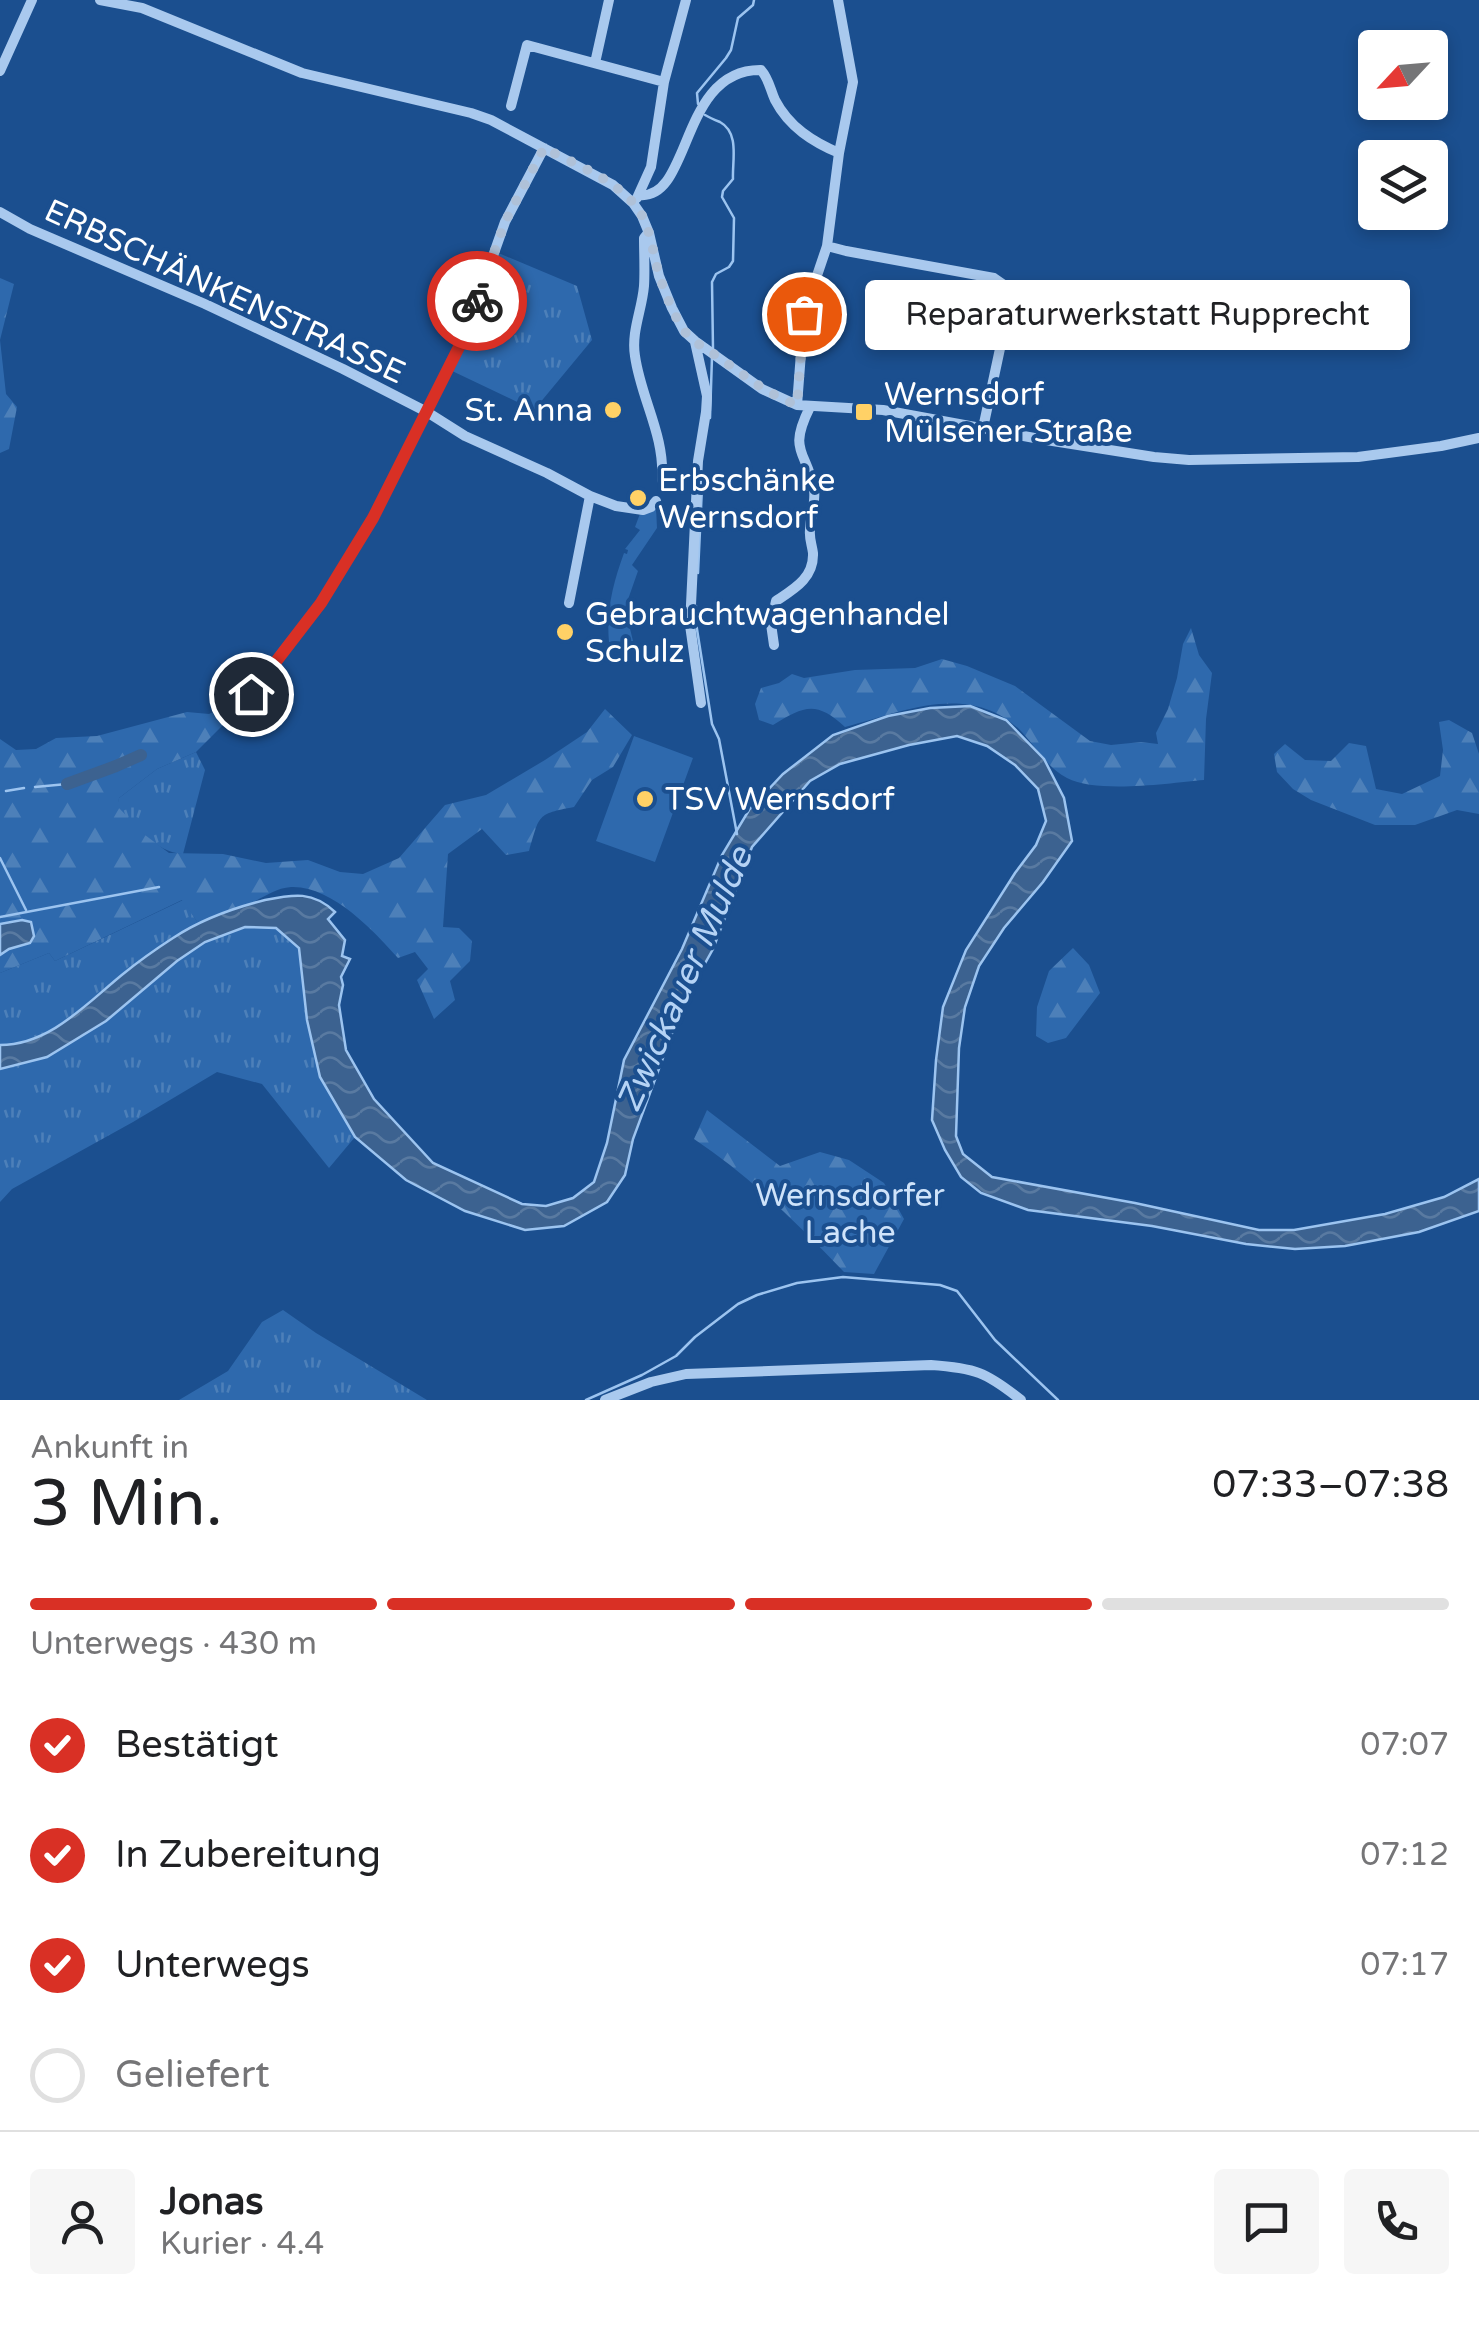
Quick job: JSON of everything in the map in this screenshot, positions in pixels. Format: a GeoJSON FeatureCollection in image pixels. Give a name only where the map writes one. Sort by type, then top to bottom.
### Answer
{"type":"FeatureCollection","features":[{"type":"Feature","properties":{"kind":"street"},"geometry":{"type":"LineString","coordinates":[[0,71],[32,0]]}},
{"type":"Feature","properties":{"kind":"street"},"geometry":{"type":"LineString","coordinates":[[100,0],[142,8],[302,73],[471,112],[613,185],[636,199],[659,276],[684,330],[762,389],[797,405],[883,410],[1189,460],[1358,456],[1479,438]]}},
{"type":"Feature","properties":{"kind":"street"},"geometry":{"type":"LineString","coordinates":[[594,62],[609,0]]}},
{"type":"Feature","properties":{"kind":"street"},"geometry":{"type":"LineString","coordinates":[[636,199],[651,166],[664,82],[686,0]]}},
{"type":"Feature","properties":{"kind":"street"},"geometry":{"type":"LineString","coordinates":[[797,405],[804,314],[826,246],[853,82],[838,0]]}},
{"type":"Feature","properties":{"kind":"street"},"geometry":{"type":"LineString","coordinates":[[510,106],[527,45],[664,82]]}},
{"type":"Feature","properties":{"kind":"street"},"geometry":{"type":"LineString","coordinates":[[636,199],[654,194],[665,184],[710,94],[724,80],[748,70],[761,70],[768,77],[774,98],[804,135],[840,153]]}},
{"type":"Feature","properties":{"kind":"street"},"geometry":{"type":"LineString","coordinates":[[251,694],[321,603],[373,518],[465,335],[505,222],[544,148]]}},
{"type":"Feature","properties":{"kind":"street","name":"ERBSCHÄNKENSTRASSE"},"geometry":{"type":"LineString","coordinates":[[0,212],[30,229],[274,336],[427,412],[464,436],[590,496],[642,510],[656,501]]}},
{"type":"Feature","properties":{"kind":"street"},"geometry":{"type":"LineString","coordinates":[[649,233],[644,238],[644,288],[634,346],[658,430],[662,480]]}},
{"type":"Feature","properties":{"kind":"street"},"geometry":{"type":"LineString","coordinates":[[826,246],[994,278],[1007,286],[1010,302],[982,428]]}},
{"type":"Feature","properties":{"kind":"street"},"geometry":{"type":"LineString","coordinates":[[695,341],[706,396],[698,461],[690,625],[701,703]]}},
{"type":"Feature","properties":{"kind":"street"},"geometry":{"type":"LineString","coordinates":[[774,645],[776,601],[799,586],[812,569],[810,528],[814,490],[798,448],[802,422],[810,407]]}},
{"type":"Feature","properties":{"kind":"street"},"geometry":{"type":"LineString","coordinates":[[569,603],[590,496]]}},
{"type":"Feature","properties":{"kind":"street"},"geometry":{"type":"LineString","coordinates":[[605,1400],[651,1382],[686,1374],[931,1365],[981,1372],[1021,1400]]}},
{"type":"Feature","properties":{"kind":"green space"},"geometry":{"type":"Polygon","coordinates":[[[496,252],[577,286],[592,340],[534,410],[448,369],[496,252]]]}},
{"type":"Feature","properties":{"kind":"green space"},"geometry":{"type":"Polygon","coordinates":[[[0,278],[14,284],[0,340],[0,278]]]}},
{"type":"Feature","properties":{"kind":"green space"},"geometry":{"type":"Polygon","coordinates":[[[0,340],[6,394],[17,407],[9,449],[0,453],[0,340]]]}},
{"type":"Feature","properties":{"kind":"green space"},"geometry":{"type":"Polygon","coordinates":[[[656,507],[657,528],[632,565],[638,571],[625,608],[633,641],[609,642],[611,597],[624,553],[627,554],[625,549],[640,530],[635,527],[641,511],[656,507]]]}},
{"type":"Feature","properties":{"kind":"green space"},"geometry":{"type":"Polygon","coordinates":[[[1191,628],[1199,655],[1212,673],[1204,780],[1134,786],[1080,783],[1053,768],[1019,729],[999,715],[957,703],[913,708],[845,727],[818,709],[802,710],[773,725],[759,720],[755,704],[761,688],[792,674],[804,678],[855,670],[915,668],[942,659],[1015,686],[1090,741],[1111,745],[1158,744],[1156,733],[1168,709],[1183,644],[1191,628]]]}},
{"type":"Feature","properties":{"kind":"green space"},"geometry":{"type":"Polygon","coordinates":[[[231,703],[233,715],[196,752],[157,769],[119,798],[118,807],[169,853],[223,854],[266,863],[308,860],[340,872],[363,874],[399,858],[445,805],[486,795],[545,760],[587,732],[605,709],[632,735],[613,767],[592,780],[574,807],[541,818],[529,851],[506,855],[482,829],[448,854],[443,927],[459,928],[472,941],[470,961],[450,981],[455,1000],[434,1019],[417,980],[428,969],[415,952],[398,958],[351,912],[306,888],[280,889],[198,923],[182,900],[55,961],[49,953],[0,973],[0,739],[16,750],[36,749],[56,738],[97,736],[187,712],[209,714],[231,703]]]}},
{"type":"Feature","properties":{"kind":"green space"},"geometry":{"type":"Polygon","coordinates":[[[1449,720],[1472,733],[1479,754],[1479,814],[1457,810],[1415,825],[1375,825],[1311,800],[1277,772],[1274,754],[1285,744],[1305,760],[1331,761],[1349,743],[1366,746],[1376,789],[1402,794],[1440,776],[1443,750],[1439,722],[1449,720]]]}},
{"type":"Feature","properties":{"kind":"green space","name":"TSV Wernsdorf"},"geometry":{"type":"Polygon","coordinates":[[[634,736],[693,758],[655,862],[596,841],[634,736]]]}},
{"type":"Feature","properties":{"kind":"green space"},"geometry":{"type":"Polygon","coordinates":[[[196,752],[205,770],[183,854],[155,843],[117,807],[119,798],[157,769],[196,752]]]}},
{"type":"Feature","properties":{"kind":"green space"},"geometry":{"type":"Polygon","coordinates":[[[183,900],[198,923],[143,959],[53,1030],[19,1043],[0,1045],[0,973],[49,953],[55,961],[183,900]]]}},
{"type":"Feature","properties":{"kind":"green space"},"geometry":{"type":"Polygon","coordinates":[[[245,927],[276,928],[299,948],[320,1077],[355,1137],[329,1168],[262,1084],[217,1072],[12,1189],[0,1202],[0,1069],[48,1057],[205,942],[245,927]]]}},
{"type":"Feature","properties":{"kind":"green space"},"geometry":{"type":"Polygon","coordinates":[[[1073,948],[1089,965],[1100,993],[1066,1038],[1048,1043],[1036,1036],[1037,1007],[1049,971],[1073,948]]]}},
{"type":"Feature","properties":{"kind":"green space","name":"Wernsdorfer Lache"},"geometry":{"type":"Polygon","coordinates":[[[707,1110],[780,1166],[820,1152],[849,1160],[884,1183],[904,1219],[874,1274],[844,1272],[754,1185],[694,1139],[707,1110]]]}},
{"type":"Feature","properties":{"kind":"green space"},"geometry":{"type":"Polygon","coordinates":[[[283,1310],[427,1400],[179,1400],[228,1371],[262,1322],[283,1310]]]}},
{"type":"Feature","properties":{"kind":"water","name":"Zwickauer Mulde"},"geometry":{"type":"Polygon","coordinates":[[[970,706],[1006,720],[1044,759],[1064,798],[1072,841],[979,966],[965,1007],[959,1048],[956,1136],[963,1154],[992,1177],[1259,1230],[1294,1230],[1385,1214],[1444,1197],[1479,1179],[1479,1211],[1419,1232],[1345,1246],[1295,1249],[1028,1210],[981,1193],[961,1177],[932,1120],[943,1007],[966,950],[1036,845],[1046,821],[1038,789],[1015,765],[987,746],[957,736],[840,764],[810,781],[752,847],[713,949],[684,1001],[633,1139],[625,1175],[607,1202],[564,1226],[525,1230],[465,1211],[406,1180],[355,1137],[320,1077],[307,1020],[299,948],[276,928],[245,927],[205,942],[106,1021],[47,1057],[0,1069],[0,1045],[35,1038],[51,1030],[183,932],[253,903],[285,896],[311,897],[335,912],[328,919],[345,940],[342,956],[350,959],[341,977],[339,1005],[346,1050],[374,1099],[433,1163],[522,1204],[546,1206],[573,1198],[594,1182],[607,1143],[624,1060],[682,949],[722,855],[749,810],[783,774],[833,735],[888,716],[970,706]]]}},
{"type":"Feature","properties":{"kind":"water"},"geometry":{"type":"Polygon","coordinates":[[[31,922],[34,936],[30,943],[0,955],[0,924],[31,922]]]}},
{"type":"Feature","properties":{"kind":"waterway"},"geometry":{"type":"LineString","coordinates":[[698,104],[697,93],[731,50],[738,18],[754,0]]}},
{"type":"Feature","properties":{"kind":"waterway"},"geometry":{"type":"LineString","coordinates":[[705,115],[726,127],[734,148],[733,179],[722,197],[734,218],[733,261],[712,282],[713,349]]}},
{"type":"Feature","properties":{"kind":"waterway"},"geometry":{"type":"LineString","coordinates":[[710,418],[712,357]]}},
{"type":"Feature","properties":{"kind":"waterway"},"geometry":{"type":"LineString","coordinates":[[698,573],[702,487]]}},
{"type":"Feature","properties":{"kind":"waterway","name":"Zwickauer Mulde"},"geometry":{"type":"LineString","coordinates":[[696,606],[712,724],[719,739],[737,834]]}},
{"type":"Feature","properties":{"kind":"waterway"},"geometry":{"type":"LineString","coordinates":[[67,784],[141,755]]}},
{"type":"Feature","properties":{"kind":"waterway"},"geometry":{"type":"LineString","coordinates":[[35,787],[67,784]]}},
{"type":"Feature","properties":{"kind":"waterway"},"geometry":{"type":"LineString","coordinates":[[6,791],[24,788]]}},
{"type":"Feature","properties":{"kind":"waterway"},"geometry":{"type":"LineString","coordinates":[[0,858],[26,910]]}},
{"type":"Feature","properties":{"kind":"waterway"},"geometry":{"type":"LineString","coordinates":[[0,917],[159,887]]}},
{"type":"Feature","properties":{"kind":"waterway"},"geometry":{"type":"LineString","coordinates":[[586,1400],[676,1356],[738,1304],[797,1283],[843,1277],[940,1285],[957,1291],[995,1340],[1058,1400]]}},
{"type":"Feature","properties":{"kind":"way so far"},"geometry":{"type":"LineString","coordinates":[[477,301],[505,222],[544,148],[613,185],[633,203],[649,233],[659,276],[684,330],[762,389],[797,405],[804,314]]}},
{"type":"Feature","properties":{"kind":"place","name":"Reparaturwerkstatt Rupprecht"},"geometry":{"type":"Point","coordinates":[804,314]}},
{"type":"Feature","properties":{"kind":"place","name":"St. Anna"},"geometry":{"type":"Point","coordinates":[613,410]}},
{"type":"Feature","properties":{"kind":"place","name":"Wernsdorf Mülsener Straße"},"geometry":{"type":"Point","coordinates":[864,412]}},
{"type":"Feature","properties":{"kind":"place","name":"Erbschänke Wernsdorf"},"geometry":{"type":"Point","coordinates":[638,498]}},
{"type":"Feature","properties":{"kind":"place","name":"Gebrauchtwagenhandel Schulz"},"geometry":{"type":"Point","coordinates":[565,632]}},
{"type":"Feature","properties":{"kind":"place","name":"TSV Wernsdorf"},"geometry":{"type":"Point","coordinates":[645,799]}},
{"type":"Feature","properties":{"kind":"route"},"geometry":{"type":"LineString","coordinates":[[251,694],[321,603],[373,518],[465,335],[477,301]]}}]}
